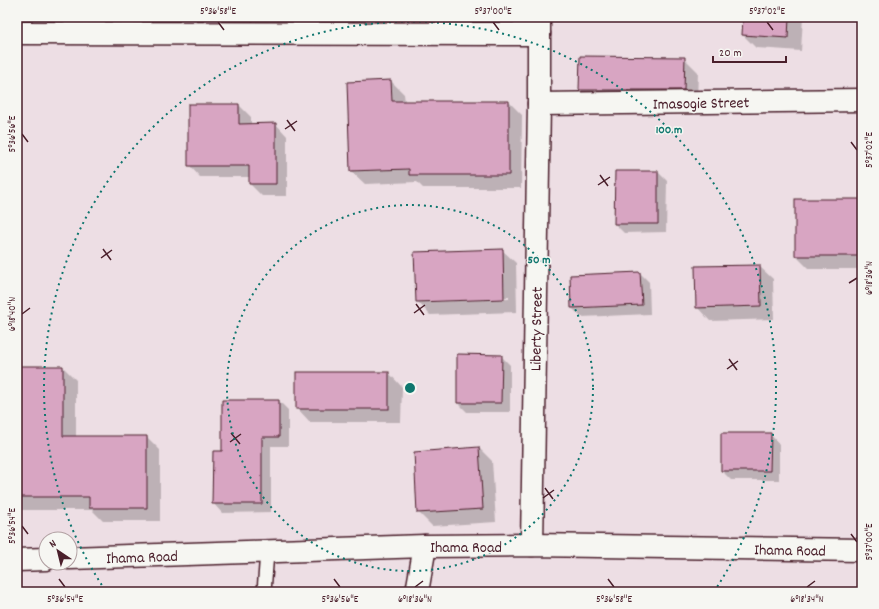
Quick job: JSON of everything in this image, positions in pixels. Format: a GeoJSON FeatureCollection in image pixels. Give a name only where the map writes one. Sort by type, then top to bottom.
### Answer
{"type":"FeatureCollection","features":[{"type":"Feature","properties":{"kind":"street"},"geometry":{"type":"LineString","coordinates":[[17,33],[539,26]]}},
{"type":"Feature","properties":{"kind":"street","name":"Liberty Street"},"geometry":{"type":"LineString","coordinates":[[532,546],[539,26]]}},
{"type":"Feature","properties":{"kind":"street","name":"Imasogie Street"},"geometry":{"type":"LineString","coordinates":[[539,104],[862,100]]}},
{"type":"Feature","properties":{"kind":"street"},"geometry":{"type":"LineString","coordinates":[[417,592],[426,546]]}},
{"type":"Feature","properties":{"kind":"street","name":"Ihama Road"},"geometry":{"type":"LineString","coordinates":[[78,558],[426,546],[862,550]]}},
{"type":"Feature","properties":{"kind":"street"},"geometry":{"type":"LineString","coordinates":[[17,560],[38,559]]}},
{"type":"Feature","properties":{"kind":"lane"},"geometry":{"type":"LineString","coordinates":[[264,592],[267,552]]}},
{"type":"Feature","properties":{"kind":"building"},"geometry":{"type":"Polygon","coordinates":[[[743,17],[789,17],[788,38],[742,35],[743,17]]]}},
{"type":"Feature","properties":{"kind":"building"},"geometry":{"type":"Polygon","coordinates":[[[580,56],[685,57],[684,90],[579,90],[580,56]]]}},
{"type":"Feature","properties":{"kind":"building"},"geometry":{"type":"Polygon","coordinates":[[[391,80],[392,101],[509,101],[509,175],[409,175],[409,169],[350,171],[347,82],[391,80]]]}},
{"type":"Feature","properties":{"kind":"building"},"geometry":{"type":"Polygon","coordinates":[[[188,104],[239,104],[239,124],[276,123],[276,184],[249,184],[249,166],[188,166],[188,104]]]}},
{"type":"Feature","properties":{"kind":"building"},"geometry":{"type":"Polygon","coordinates":[[[615,171],[658,171],[658,224],[614,224],[615,171]]]}},
{"type":"Feature","properties":{"kind":"building"},"geometry":{"type":"Polygon","coordinates":[[[795,199],[862,199],[862,256],[795,256],[795,199]]]}},
{"type":"Feature","properties":{"kind":"building"},"geometry":{"type":"Polygon","coordinates":[[[503,249],[504,299],[416,302],[414,252],[503,249]]]}},
{"type":"Feature","properties":{"kind":"building"},"geometry":{"type":"Polygon","coordinates":[[[760,265],[761,306],[696,308],[695,266],[760,265]]]}},
{"type":"Feature","properties":{"kind":"building"},"geometry":{"type":"Polygon","coordinates":[[[640,272],[642,305],[571,308],[570,275],[640,272]]]}},
{"type":"Feature","properties":{"kind":"building"},"geometry":{"type":"Polygon","coordinates":[[[457,354],[502,355],[501,403],[457,403],[457,354]]]}},
{"type":"Feature","properties":{"kind":"building"},"geometry":{"type":"Polygon","coordinates":[[[17,366],[63,366],[63,436],[147,436],[147,508],[89,508],[89,497],[17,497],[17,366]]]}},
{"type":"Feature","properties":{"kind":"building"},"geometry":{"type":"Polygon","coordinates":[[[296,372],[389,372],[389,409],[296,409],[296,372]]]}},
{"type":"Feature","properties":{"kind":"building"},"geometry":{"type":"Polygon","coordinates":[[[222,400],[279,400],[279,437],[262,437],[262,504],[212,504],[213,451],[222,451],[222,400]]]}},
{"type":"Feature","properties":{"kind":"building"},"geometry":{"type":"Polygon","coordinates":[[[721,433],[771,433],[770,471],[721,471],[721,433]]]}},
{"type":"Feature","properties":{"kind":"building"},"geometry":{"type":"Polygon","coordinates":[[[479,447],[483,509],[417,513],[414,452],[479,447]]]}}]}
